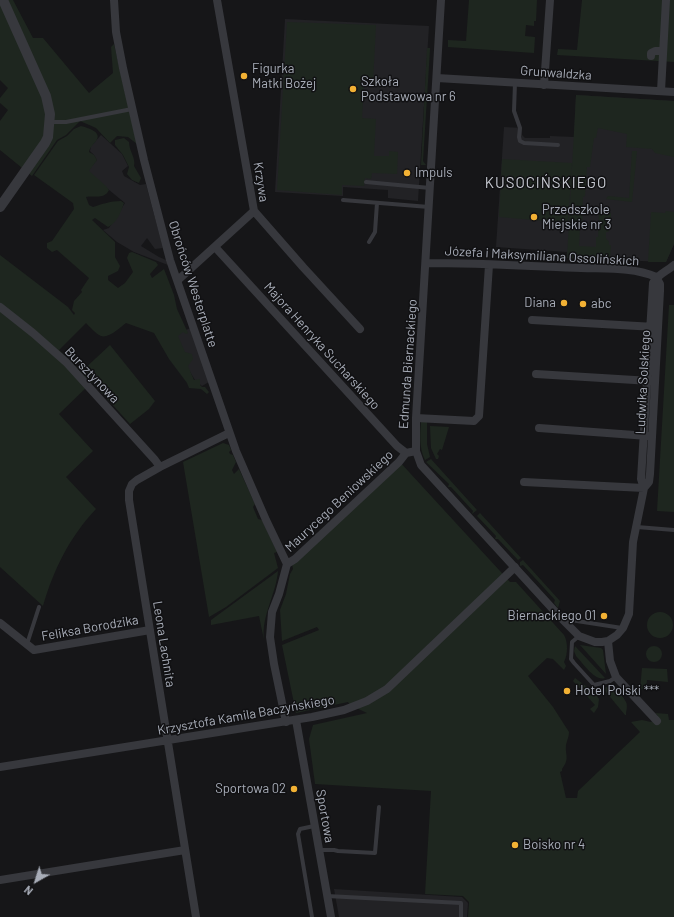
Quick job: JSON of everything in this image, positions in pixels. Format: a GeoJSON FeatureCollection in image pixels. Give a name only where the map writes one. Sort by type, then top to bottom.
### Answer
{"type":"FeatureCollection","features":[{"type":"Feature","properties":{"kind":"street"},"geometry":{"type":"LineString","coordinates":[[0,207],[45,143],[48,137],[50,122],[50,114],[46,96],[3,0]]}},
{"type":"Feature","properties":{"kind":"street","name":"Obrońców Westerplatte"},"geometry":{"type":"LineString","coordinates":[[114,0],[116,32],[162,230],[229,433],[266,520],[287,564]]}},
{"type":"Feature","properties":{"kind":"street","name":"Krzywa"},"geometry":{"type":"LineString","coordinates":[[217,0],[254,211],[360,329]]}},
{"type":"Feature","properties":{"kind":"street","name":"Edmunda Biernackiego"},"geometry":{"type":"LineString","coordinates":[[441,0],[430,207],[416,418],[416,451],[421,464],[579,636],[583,639],[595,642],[608,641]]}},
{"type":"Feature","properties":{"kind":"street"},"geometry":{"type":"LineString","coordinates":[[544,85],[550,0]]}},
{"type":"Feature","properties":{"kind":"street"},"geometry":{"type":"LineString","coordinates":[[661,91],[666,0]]}},
{"type":"Feature","properties":{"kind":"street"},"geometry":{"type":"LineString","coordinates":[[651,56],[651,53],[655,51],[663,51]]}},
{"type":"Feature","properties":{"kind":"street","name":"Grunwaldzka"},"geometry":{"type":"LineString","coordinates":[[437,78],[674,92]]}},
{"type":"Feature","properties":{"kind":"street"},"geometry":{"type":"LineString","coordinates":[[178,280],[254,211]]}},
{"type":"Feature","properties":{"kind":"street","name":"Majora Henryka Sucharskiego"},"geometry":{"type":"LineString","coordinates":[[215,247],[397,446],[406,453]]}},
{"type":"Feature","properties":{"kind":"street","name":"Józefa i Maksymiliana Ossolińskich"},"geometry":{"type":"LineString","coordinates":[[426,263],[629,271],[647,273],[656,277]]}},
{"type":"Feature","properties":{"kind":"street"},"geometry":{"type":"LineString","coordinates":[[416,418],[474,421],[479,416],[489,265]]}},
{"type":"Feature","properties":{"kind":"street"},"geometry":{"type":"LineString","coordinates":[[656,277],[674,265]]}},
{"type":"Feature","properties":{"kind":"street","name":"Ludwika Solskiego"},"geometry":{"type":"LineString","coordinates":[[644,488],[641,479],[649,326],[653,283],[656,277]]}},
{"type":"Feature","properties":{"kind":"street","name":"Ludwika Solskiego"},"geometry":{"type":"LineString","coordinates":[[623,628],[629,614],[636,526],[644,488],[649,482],[650,474],[660,284],[656,277]]}},
{"type":"Feature","properties":{"kind":"street","name":"Bursztynowa"},"geometry":{"type":"LineString","coordinates":[[0,307],[67,363],[160,467]]}},
{"type":"Feature","properties":{"kind":"street"},"geometry":{"type":"LineString","coordinates":[[532,320],[658,327]]}},
{"type":"Feature","properties":{"kind":"street"},"geometry":{"type":"LineString","coordinates":[[536,374],[655,381]]}},
{"type":"Feature","properties":{"kind":"street"},"geometry":{"type":"LineString","coordinates":[[539,428],[652,436]]}},
{"type":"Feature","properties":{"kind":"street","name":"Leona Lachnita"},"geometry":{"type":"LineString","coordinates":[[196,917],[129,500],[129,491],[132,484],[137,480],[229,433]]}},
{"type":"Feature","properties":{"kind":"street"},"geometry":{"type":"LineString","coordinates":[[406,453],[416,451]]}},
{"type":"Feature","properties":{"kind":"street","name":"Maurycego Beniowskiego"},"geometry":{"type":"LineString","coordinates":[[287,564],[295,559],[389,472],[406,453]]}},
{"type":"Feature","properties":{"kind":"street"},"geometry":{"type":"LineString","coordinates":[[524,482],[644,488]]}},
{"type":"Feature","properties":{"kind":"street"},"geometry":{"type":"LineString","coordinates":[[286,722],[270,637],[272,612],[279,594],[287,564]]}},
{"type":"Feature","properties":{"kind":"street","name":"Krzysztofa Kamila Baczyńskiego"},"geometry":{"type":"LineString","coordinates":[[0,767],[286,722],[344,710],[367,701],[387,689],[515,567]]}},
{"type":"Feature","properties":{"kind":"street"},"geometry":{"type":"LineString","coordinates":[[0,623],[30,647]]}},
{"type":"Feature","properties":{"kind":"street"},"geometry":{"type":"LineString","coordinates":[[623,628],[617,635],[608,641],[610,661],[616,677],[657,722]]}},
{"type":"Feature","properties":{"kind":"street","name":"Feliksa Borodzika"},"geometry":{"type":"LineString","coordinates":[[30,647],[150,630]]}},
{"type":"Feature","properties":{"kind":"street","name":"Sportowa"},"geometry":{"type":"LineString","coordinates":[[296,720],[330,917]]}},
{"type":"Feature","properties":{"kind":"street"},"geometry":{"type":"LineString","coordinates":[[0,880],[185,850]]}},
{"type":"Feature","properties":{"kind":"lane"},"geometry":{"type":"LineString","coordinates":[[515,82],[514,112],[520,128],[520,141],[524,143],[558,145]]}},
{"type":"Feature","properties":{"kind":"lane"},"geometry":{"type":"LineString","coordinates":[[50,122],[66,122],[133,109]]}},
{"type":"Feature","properties":{"kind":"lane"},"geometry":{"type":"LineString","coordinates":[[366,182],[431,188]]}},
{"type":"Feature","properties":{"kind":"lane"},"geometry":{"type":"LineString","coordinates":[[342,200],[430,207]]}},
{"type":"Feature","properties":{"kind":"lane"},"geometry":{"type":"LineString","coordinates":[[369,242],[375,232],[377,203]]}},
{"type":"Feature","properties":{"kind":"lane"},"geometry":{"type":"LineString","coordinates":[[636,526],[674,530]]}},
{"type":"Feature","properties":{"kind":"lane"},"geometry":{"type":"LineString","coordinates":[[30,647],[40,607]]}},
{"type":"Feature","properties":{"kind":"lane"},"geometry":{"type":"LineString","coordinates":[[561,618],[623,628]]}},
{"type":"Feature","properties":{"kind":"lane"},"geometry":{"type":"LineString","coordinates":[[579,636],[572,642],[571,659],[574,663],[594,685],[610,681],[616,677]]}},
{"type":"Feature","properties":{"kind":"lane"},"geometry":{"type":"LineString","coordinates":[[319,850],[375,853],[379,807]]}},
{"type":"Feature","properties":{"kind":"lane"},"geometry":{"type":"LineString","coordinates":[[312,917],[298,834],[300,829],[314,826]]}},
{"type":"Feature","properties":{"kind":"lane"},"geometry":{"type":"LineString","coordinates":[[327,896],[461,903],[461,917]]}},
{"type":"Feature","properties":{"kind":"shaded area"},"geometry":{"type":"Polygon","coordinates":[[[0,0],[13,0],[33,38],[43,38],[89,93],[113,73],[111,47],[114,44],[137,144],[128,137],[117,136],[110,143],[96,128],[80,121],[66,135],[57,140],[32,176],[0,150],[0,121],[8,110],[0,103],[0,98],[8,88],[0,80],[0,0]]]}},
{"type":"Feature","properties":{"kind":"shaded area"},"geometry":{"type":"Polygon","coordinates":[[[469,0],[537,0],[536,21],[534,21],[534,26],[526,25],[525,36],[535,37],[534,53],[448,47],[448,40],[466,41],[469,0]]]}},
{"type":"Feature","properties":{"kind":"shaded area"},"geometry":{"type":"Polygon","coordinates":[[[582,0],[674,0],[674,62],[557,55],[558,49],[577,50],[582,0]]]}},
{"type":"Feature","properties":{"kind":"shaded area","name":"Szkoła Podstawowa nr 6"},"geometry":{"type":"Polygon","coordinates":[[[285,19],[429,26],[418,201],[388,198],[388,190],[343,187],[343,196],[275,192],[285,19]]]}},
{"type":"Feature","properties":{"kind":"shaded area","name":"Szkoła Podstawowa nr 6"},"geometry":{"type":"Polygon","coordinates":[[[287,22],[376,25],[373,84],[364,83],[362,118],[376,119],[374,156],[389,156],[389,151],[398,152],[397,174],[372,173],[371,179],[365,178],[364,186],[342,185],[342,195],[277,190],[287,22]]]}},
{"type":"Feature","properties":{"kind":"shaded area"},"geometry":{"type":"Polygon","coordinates":[[[427,48],[430,48],[430,50],[423,161],[426,165],[421,165],[427,48]]]}},
{"type":"Feature","properties":{"kind":"shaded area"},"geometry":{"type":"Polygon","coordinates":[[[576,95],[674,101],[674,244],[666,262],[567,258],[567,252],[496,247],[504,127],[522,128],[522,135],[525,138],[550,138],[550,136],[574,137],[576,95]]]}},
{"type":"Feature","properties":{"kind":"shaded area"},"geometry":{"type":"Polygon","coordinates":[[[576,95],[674,101],[674,157],[655,153],[652,149],[626,147],[627,134],[598,128],[596,138],[594,138],[590,167],[587,167],[579,246],[596,247],[596,237],[598,237],[599,209],[606,210],[606,213],[611,213],[611,219],[607,220],[607,226],[610,229],[606,232],[606,238],[609,245],[611,245],[610,260],[567,258],[576,95]]]}},
{"type":"Feature","properties":{"kind":"shaded area"},"geometry":{"type":"Polygon","coordinates":[[[81,126],[94,131],[98,135],[98,138],[89,152],[94,155],[97,160],[89,171],[109,190],[102,196],[86,197],[89,205],[93,207],[117,201],[124,203],[116,220],[108,227],[95,218],[92,220],[115,242],[115,257],[120,266],[118,271],[108,276],[108,280],[118,288],[125,283],[133,272],[127,258],[129,253],[132,252],[156,262],[158,265],[150,274],[152,278],[164,269],[174,295],[177,309],[188,333],[186,334],[183,332],[178,336],[185,352],[192,354],[193,359],[188,366],[194,380],[200,379],[200,385],[205,387],[209,392],[207,394],[201,389],[189,388],[169,359],[154,333],[126,323],[107,336],[101,336],[86,323],[59,350],[81,372],[110,345],[155,401],[149,409],[130,424],[92,382],[59,414],[93,451],[66,477],[96,509],[70,542],[57,567],[43,606],[0,567],[0,255],[68,307],[74,315],[75,313],[72,310],[74,301],[82,292],[81,290],[89,278],[57,250],[52,252],[47,248],[47,243],[52,241],[74,209],[73,203],[34,175],[58,141],[67,136],[74,129],[81,126]]]}},
{"type":"Feature","properties":{"kind":"shaded area"},"geometry":{"type":"Polygon","coordinates":[[[101,135],[122,154],[128,166],[122,171],[124,176],[140,185],[146,184],[163,248],[155,249],[147,238],[141,246],[166,260],[168,265],[134,252],[117,242],[103,230],[109,228],[125,203],[87,172],[97,160],[90,151],[91,146],[101,135]]]}},
{"type":"Feature","properties":{"kind":"shaded area"},"geometry":{"type":"Polygon","coordinates":[[[124,138],[129,142],[134,160],[134,166],[141,178],[139,183],[132,180],[127,174],[129,167],[123,155],[115,145],[115,140],[124,138]]]}},
{"type":"Feature","properties":{"kind":"shaded area"},"geometry":{"type":"Polygon","coordinates":[[[632,151],[637,151],[632,202],[606,199],[608,196],[629,198],[632,151]]]}},
{"type":"Feature","properties":{"kind":"shaded area","name":"Przedszkole Miejskie nr 3"},"geometry":{"type":"Polygon","coordinates":[[[502,159],[572,163],[568,223],[499,217],[502,159]]]}},
{"type":"Feature","properties":{"kind":"shaded area"},"geometry":{"type":"Polygon","coordinates":[[[666,211],[674,212],[674,244],[666,262],[648,262],[651,212],[665,213],[666,211]]]}},
{"type":"Feature","properties":{"kind":"shaded area"},"geometry":{"type":"Polygon","coordinates":[[[669,305],[674,305],[674,512],[657,511],[669,305]]]}},
{"type":"Feature","properties":{"kind":"shaded area"},"geometry":{"type":"Polygon","coordinates":[[[191,328],[209,382],[202,386],[195,380],[187,367],[175,334],[191,328]]]}},
{"type":"Feature","properties":{"kind":"shaded area"},"geometry":{"type":"Polygon","coordinates":[[[427,421],[427,444],[430,457],[425,460],[420,441],[420,432],[421,422],[427,421]]]}},
{"type":"Feature","properties":{"kind":"shaded area"},"geometry":{"type":"Polygon","coordinates":[[[430,426],[449,427],[442,450],[440,449],[437,454],[439,456],[438,459],[436,459],[431,448],[430,426]]]}},
{"type":"Feature","properties":{"kind":"shaded area"},"geometry":{"type":"Polygon","coordinates":[[[223,443],[229,445],[231,450],[229,452],[233,455],[236,462],[232,470],[234,474],[239,469],[255,504],[253,507],[258,519],[262,520],[277,552],[274,553],[278,568],[226,607],[209,617],[183,462],[223,443]]]}},
{"type":"Feature","properties":{"kind":"shaded area"},"geometry":{"type":"Polygon","coordinates":[[[431,459],[477,510],[472,514],[473,511],[451,487],[448,487],[449,484],[426,462],[431,459]]]}},
{"type":"Feature","properties":{"kind":"shaded area"},"geometry":{"type":"Polygon","coordinates":[[[398,460],[510,582],[516,582],[564,635],[567,648],[564,662],[566,666],[564,670],[553,659],[547,658],[528,676],[553,707],[569,732],[566,745],[567,759],[562,771],[560,772],[566,798],[577,798],[578,791],[640,732],[631,722],[642,720],[651,722],[658,716],[655,713],[668,714],[669,720],[674,720],[674,917],[468,917],[469,902],[463,896],[425,894],[431,791],[315,784],[309,739],[313,725],[367,713],[350,705],[348,702],[296,713],[282,645],[319,630],[317,627],[282,641],[280,610],[286,594],[290,574],[293,569],[291,558],[398,460]]]}},
{"type":"Feature","properties":{"kind":"shaded area"},"geometry":{"type":"Polygon","coordinates":[[[480,513],[521,558],[518,560],[498,539],[495,539],[496,536],[477,516],[480,513]]]}},
{"type":"Feature","properties":{"kind":"shaded area"},"geometry":{"type":"Polygon","coordinates":[[[523,560],[560,601],[558,608],[554,603],[555,600],[523,565],[520,566],[520,562],[523,560]]]}},
{"type":"Feature","properties":{"kind":"shaded area"},"geometry":{"type":"Polygon","coordinates":[[[278,571],[275,589],[265,622],[264,640],[259,616],[211,625],[211,620],[278,571]]]}},
{"type":"Feature","properties":{"kind":"shaded area"},"geometry":{"type":"Polygon","coordinates":[[[660,612],[669,616],[673,625],[669,634],[660,638],[651,634],[647,625],[651,616],[660,612]]]}},
{"type":"Feature","properties":{"kind":"shaded area"},"geometry":{"type":"Polygon","coordinates":[[[580,645],[601,648],[603,650],[606,674],[580,645]]]}},
{"type":"Feature","properties":{"kind":"shaded area"},"geometry":{"type":"Polygon","coordinates":[[[575,646],[605,678],[597,677],[589,671],[576,656],[574,651],[575,646]]]}},
{"type":"Feature","properties":{"kind":"shaded area"},"geometry":{"type":"Polygon","coordinates":[[[654,646],[661,651],[662,654],[657,661],[654,662],[647,657],[646,654],[651,647],[654,646]]]}},
{"type":"Feature","properties":{"kind":"shaded area"},"geometry":{"type":"Polygon","coordinates":[[[642,668],[667,669],[668,682],[647,680],[646,688],[640,690],[642,668]]]}},
{"type":"Feature","properties":{"kind":"shaded area"},"geometry":{"type":"Polygon","coordinates":[[[575,678],[594,692],[599,699],[598,707],[594,713],[590,709],[595,705],[573,681],[575,678]]]}},
{"type":"Feature","properties":{"kind":"shaded area"},"geometry":{"type":"Polygon","coordinates":[[[605,687],[614,690],[624,699],[627,705],[626,715],[606,692],[605,687]]]}},
{"type":"Feature","properties":{"kind":"shaded area"},"geometry":{"type":"Polygon","coordinates":[[[334,889],[462,897],[468,903],[467,917],[339,917],[334,889]]]}},
{"type":"Feature","properties":{"kind":"place","name":"Figurka Matki Bożej"},"geometry":{"type":"Point","coordinates":[244,76]}},
{"type":"Feature","properties":{"kind":"place","name":"Szkoła Podstawowa nr 6"},"geometry":{"type":"Point","coordinates":[353,89]}},
{"type":"Feature","properties":{"kind":"place","name":"Impuls"},"geometry":{"type":"Point","coordinates":[407,173]}},
{"type":"Feature","properties":{"kind":"place","name":"Przedszkole Miejskie nr 3"},"geometry":{"type":"Point","coordinates":[534,217]}},
{"type":"Feature","properties":{"kind":"place","name":"Diana"},"geometry":{"type":"Point","coordinates":[564,303]}},
{"type":"Feature","properties":{"kind":"place","name":"abc"},"geometry":{"type":"Point","coordinates":[583,304]}},
{"type":"Feature","properties":{"kind":"place","name":"Biernackiego 01"},"geometry":{"type":"Point","coordinates":[604,616]}},
{"type":"Feature","properties":{"kind":"place","name":"Hotel Polski ***"},"geometry":{"type":"Point","coordinates":[567,691]}},
{"type":"Feature","properties":{"kind":"place","name":"Sportowa 02"},"geometry":{"type":"Point","coordinates":[294,789]}},
{"type":"Feature","properties":{"kind":"place","name":"Boisko nr 4"},"geometry":{"type":"Point","coordinates":[515,845]}},
{"type":"Feature","properties":{"kind":"district","name":"KUSOCIŃSKIEGO"},"geometry":{"type":"Point","coordinates":[546,183]}}]}
